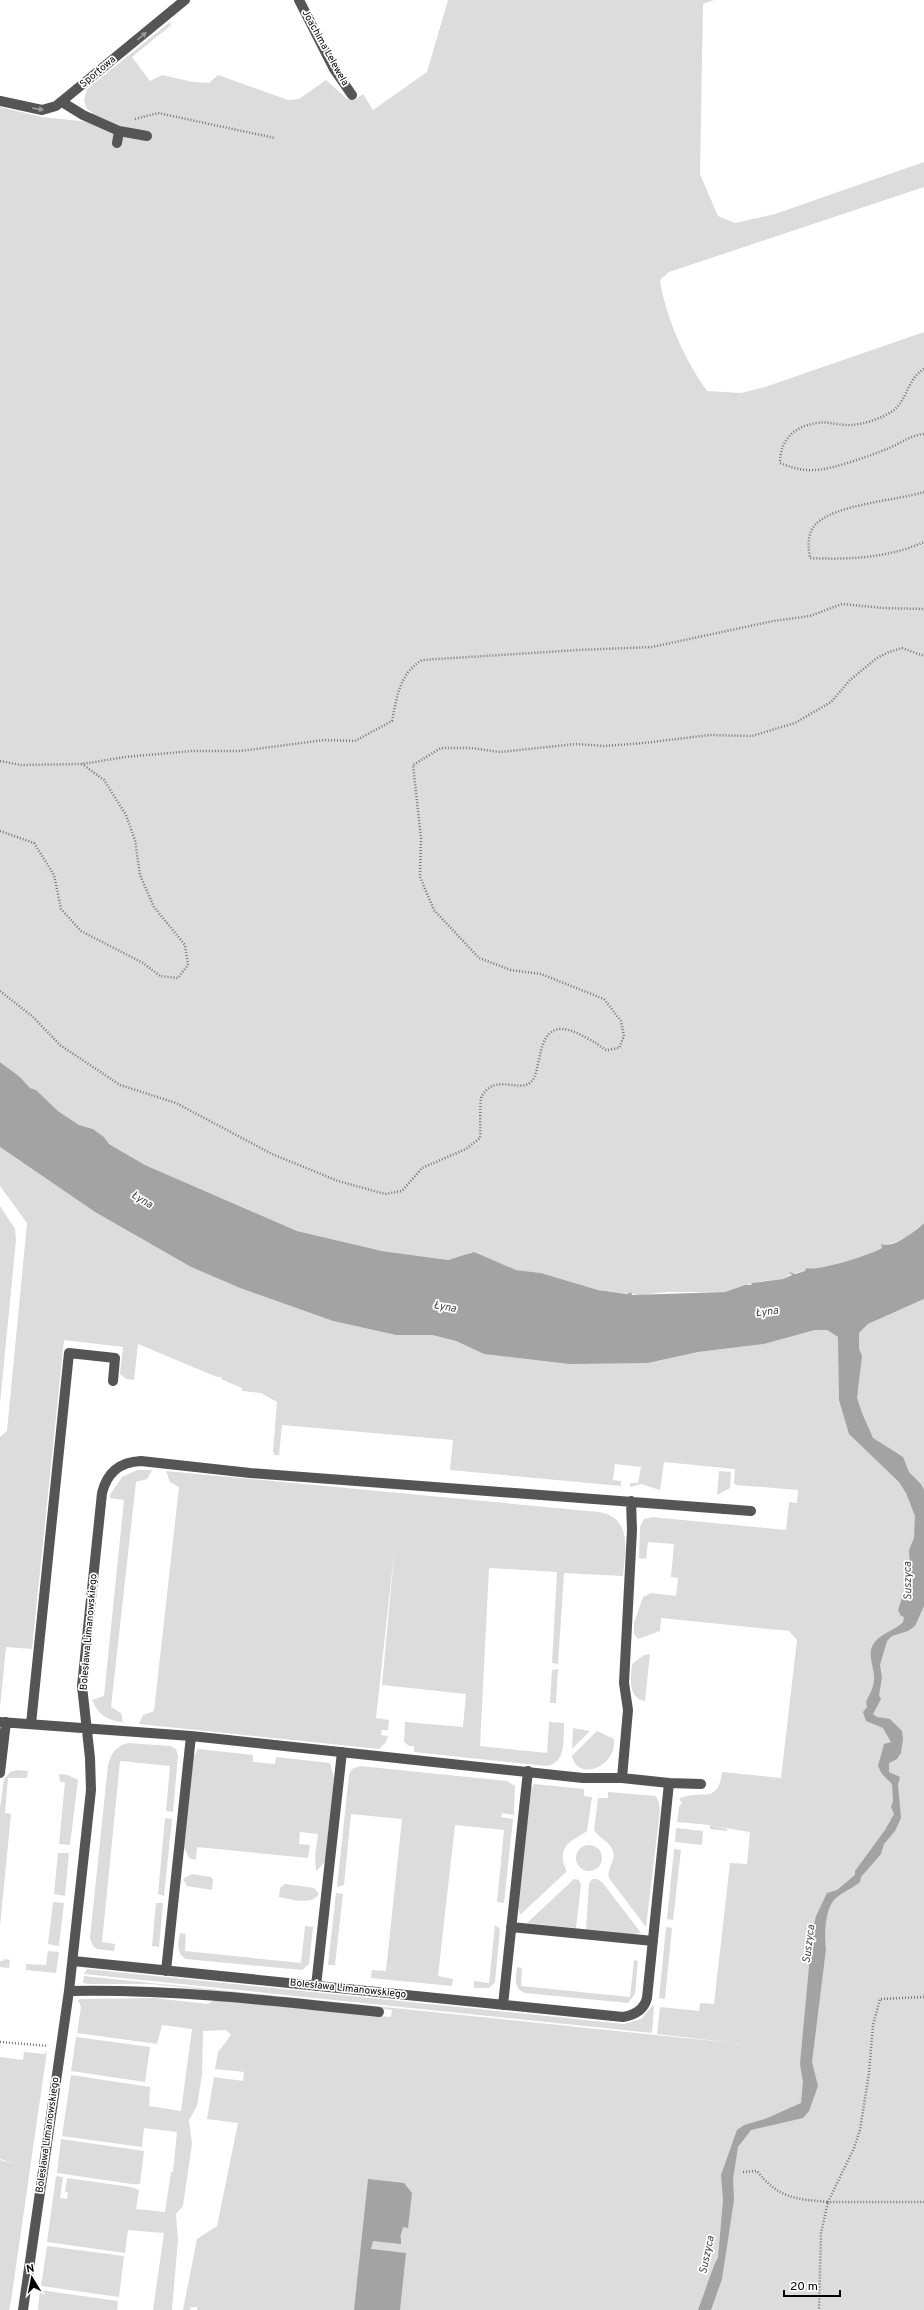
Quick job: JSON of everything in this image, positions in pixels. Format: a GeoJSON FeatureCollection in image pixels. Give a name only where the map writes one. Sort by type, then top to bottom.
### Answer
{"type":"FeatureCollection","features":[{"type":"Feature","properties":{"kind":"street","name":"Sportowa"},"geometry":{"type":"LineString","coordinates":[[0,101],[42,110],[49,109],[62,102],[185,0]]}},
{"type":"Feature","properties":{"kind":"street","name":"Joachima Lelewela"},"geometry":{"type":"LineString","coordinates":[[299,0],[334,69],[352,95]]}},
{"type":"Feature","properties":{"kind":"street"},"geometry":{"type":"LineString","coordinates":[[62,102],[83,115],[119,131],[147,136]]}},
{"type":"Feature","properties":{"kind":"street"},"geometry":{"type":"LineString","coordinates":[[117,143],[119,131]]}},
{"type":"Feature","properties":{"kind":"street"},"geometry":{"type":"LineString","coordinates":[[31,1724],[69,1353],[115,1358],[113,1381]]}},
{"type":"Feature","properties":{"kind":"street","name":"Bolesława Limanowskiego"},"geometry":{"type":"LineString","coordinates":[[23,2310],[73,1961],[91,1790],[90,1758],[82,1686],[102,1493],[105,1482],[113,1471],[126,1463],[141,1461],[250,1473],[751,1511]]}},
{"type":"Feature","properties":{"kind":"street"},"geometry":{"type":"LineString","coordinates":[[622,1778],[628,1710],[624,1683],[632,1530],[631,1501]]}},
{"type":"Feature","properties":{"kind":"street"},"geometry":{"type":"LineString","coordinates":[[0,1773],[3,1722],[191,1736],[583,1778],[622,1778],[669,1783],[701,1784]]}},
{"type":"Feature","properties":{"kind":"street"},"geometry":{"type":"LineString","coordinates":[[166,1971],[191,1736]]}},
{"type":"Feature","properties":{"kind":"street"},"geometry":{"type":"LineString","coordinates":[[316,1986],[342,1752]]}},
{"type":"Feature","properties":{"kind":"street"},"geometry":{"type":"LineString","coordinates":[[503,2005],[528,1771]]}},
{"type":"Feature","properties":{"kind":"street"},"geometry":{"type":"LineString","coordinates":[[511,1927],[653,1941],[669,1783]]}},
{"type":"Feature","properties":{"kind":"street","name":"Bolesława Limanowskiego"},"geometry":{"type":"LineString","coordinates":[[73,1961],[623,2017],[638,2012],[646,2003],[653,1941]]}},
{"type":"Feature","properties":{"kind":"street"},"geometry":{"type":"LineString","coordinates":[[69,1991],[150,1991],[210,1995],[379,2012]]}},
{"type":"Feature","properties":{"kind":"path"},"geometry":{"type":"LineString","coordinates":[[119,131],[125,121],[158,113],[275,138]]}},
{"type":"Feature","properties":{"kind":"path"},"geometry":{"type":"LineString","coordinates":[[924,369],[916,374],[903,400],[894,410],[878,418],[850,425],[816,423],[792,434],[786,438],[780,450],[780,463],[797,469],[814,470],[851,461],[886,449],[917,435],[924,434]]}},
{"type":"Feature","properties":{"kind":"path"},"geometry":{"type":"LineString","coordinates":[[924,492],[838,510],[814,526],[808,544],[810,558],[848,560],[905,550],[924,542]]}},
{"type":"Feature","properties":{"kind":"path"},"geometry":{"type":"LineString","coordinates":[[0,761],[21,765],[82,764],[126,757],[192,751],[241,751],[324,740],[355,741],[392,722],[399,686],[410,667],[422,660],[652,647],[773,621],[810,616],[842,604],[883,608],[924,609]]}},
{"type":"Feature","properties":{"kind":"path"},"geometry":{"type":"LineString","coordinates":[[0,991],[32,1016],[60,1045],[120,1085],[176,1103],[272,1154],[338,1181],[386,1194],[402,1191],[422,1168],[466,1149],[480,1138],[482,1119],[480,1106],[482,1096],[490,1088],[501,1083],[524,1085],[531,1083],[534,1077],[540,1051],[552,1033],[562,1028],[570,1030],[606,1050],[619,1048],[624,1036],[621,1021],[604,999],[541,974],[511,970],[479,958],[434,910],[420,877],[421,838],[413,765],[441,748],[471,748],[500,752],[576,744],[604,746],[644,743],[710,734],[752,736],[795,723],[831,702],[850,680],[877,658],[889,652],[902,648],[924,656]]}},
{"type":"Feature","properties":{"kind":"path"},"geometry":{"type":"LineString","coordinates":[[0,831],[34,843],[54,875],[61,909],[81,931],[144,963],[160,976],[178,978],[188,965],[185,945],[154,907],[140,875],[135,840],[126,815],[104,780],[82,764]]}},
{"type":"Feature","properties":{"kind":"path"},"geometry":{"type":"LineString","coordinates":[[819,2310],[821,2233],[828,2202],[854,2148],[860,2130],[873,2025],[880,1999],[924,1997]]}},
{"type":"Feature","properties":{"kind":"path"},"geometry":{"type":"LineString","coordinates":[[0,2042],[60,2047]]}},
{"type":"Feature","properties":{"kind":"path"},"geometry":{"type":"LineString","coordinates":[[743,2172],[757,2171],[787,2197],[828,2202],[924,2202]]}},
{"type":"Feature","properties":{"kind":"shaded area"},"geometry":{"type":"Polygon","coordinates":[[[448,0],[714,0],[703,4],[700,174],[718,216],[735,223],[775,214],[924,162],[924,187],[669,272],[660,280],[667,309],[684,353],[707,391],[741,393],[765,387],[924,332],[924,1223],[904,1239],[884,1246],[881,1245],[882,1248],[856,1259],[833,1266],[806,1269],[805,1271],[791,1274],[783,1279],[756,1282],[725,1292],[669,1292],[640,1295],[598,1290],[541,1273],[516,1270],[471,1252],[465,1256],[448,1260],[382,1251],[297,1231],[145,1165],[109,1144],[104,1137],[93,1129],[79,1125],[58,1111],[36,1090],[30,1088],[20,1077],[0,1062],[0,107],[42,117],[90,122],[92,112],[87,109],[84,100],[87,89],[170,22],[171,25],[132,57],[150,81],[162,75],[193,82],[209,83],[218,75],[288,100],[299,99],[326,80],[347,99],[354,100],[363,94],[373,110],[427,72],[448,0]]]}},
{"type":"Feature","properties":{"kind":"shaded area"},"geometry":{"type":"Polygon","coordinates":[[[0,1147],[95,1212],[191,1267],[240,1288],[333,1321],[396,1335],[432,1335],[456,1341],[484,1354],[648,1363],[698,1352],[764,1344],[815,1330],[827,1330],[838,1337],[859,1333],[868,1324],[924,1299],[924,2310],[197,2310],[197,2307],[191,2307],[190,2310],[183,2310],[197,2239],[217,2226],[238,2123],[207,2119],[214,2077],[243,2081],[244,2072],[215,2069],[218,2052],[231,2035],[226,2030],[203,2031],[202,2075],[197,2106],[189,2120],[192,2144],[183,2206],[176,2214],[178,2240],[172,2310],[153,2310],[164,2233],[128,2230],[125,2253],[47,2242],[56,2176],[63,2177],[60,2198],[67,2199],[68,2192],[65,2192],[67,2178],[131,2187],[139,2190],[136,2209],[165,2212],[171,2172],[173,2172],[177,2132],[144,2128],[142,2147],[62,2136],[71,2075],[150,2087],[149,2106],[181,2111],[192,2029],[162,2025],[157,2044],[77,2033],[81,2007],[78,2000],[154,1998],[208,2004],[214,2000],[391,2017],[392,2010],[150,1984],[88,1984],[83,1983],[84,1976],[743,2044],[657,2034],[660,2007],[699,2011],[700,2003],[714,2004],[730,1863],[747,1864],[750,1832],[713,1826],[727,1829],[727,1831],[710,1829],[710,1825],[677,1822],[679,1807],[682,1803],[679,1799],[686,1796],[712,1793],[720,1783],[722,1772],[781,1778],[797,1640],[789,1631],[661,1618],[660,1631],[638,1639],[634,1634],[634,1623],[643,1597],[651,1593],[676,1596],[678,1578],[671,1577],[674,1544],[648,1542],[646,1559],[639,1558],[640,1527],[644,1519],[652,1517],[786,1530],[789,1502],[797,1503],[798,1490],[736,1485],[734,1483],[735,1469],[664,1462],[660,1490],[641,1484],[630,1487],[630,1483],[638,1483],[641,1467],[615,1464],[613,1480],[621,1481],[621,1486],[450,1470],[453,1440],[282,1425],[279,1455],[275,1455],[273,1452],[277,1402],[261,1393],[242,1391],[242,1388],[221,1379],[222,1377],[217,1377],[138,1344],[134,1380],[126,1379],[120,1374],[123,1347],[64,1340],[32,1649],[6,1647],[0,1708],[0,1437],[7,1431],[27,1223],[0,1186],[0,1147]]]}},
{"type":"Feature","properties":{"kind":"shaded area"},"geometry":{"type":"Polygon","coordinates":[[[0,1206],[15,1229],[16,1240],[0,1404],[0,1206]]]}},
{"type":"Feature","properties":{"kind":"shaded area"},"geometry":{"type":"Polygon","coordinates":[[[137,1470],[152,1470],[147,1479],[136,1482],[111,1707],[121,1713],[123,1722],[108,1719],[97,1710],[92,1700],[104,1696],[124,1500],[110,1498],[110,1495],[122,1477],[137,1470]]]}},
{"type":"Feature","properties":{"kind":"shaded area"},"geometry":{"type":"Polygon","coordinates":[[[166,1471],[599,1512],[610,1515],[622,1528],[624,1537],[625,1556],[623,1576],[564,1573],[558,1664],[552,1663],[557,1572],[489,1568],[480,1746],[547,1753],[549,1722],[564,1723],[561,1756],[553,1764],[546,1766],[414,1752],[414,1746],[409,1746],[404,1742],[405,1722],[463,1727],[466,1694],[382,1685],[395,1544],[376,1718],[389,1720],[388,1730],[382,1730],[381,1735],[388,1736],[386,1742],[379,1749],[139,1724],[143,1715],[154,1711],[179,1487],[170,1482],[166,1471]]]}},
{"type":"Feature","properties":{"kind":"shaded area"},"geometry":{"type":"Polygon","coordinates":[[[719,1471],[731,1472],[730,1488],[717,1495],[719,1471]]]}},
{"type":"Feature","properties":{"kind":"shaded area"},"geometry":{"type":"Polygon","coordinates":[[[650,1654],[645,1701],[635,1696],[631,1686],[632,1664],[644,1655],[650,1654]]]}},
{"type":"Feature","properties":{"kind":"shaded area"},"geometry":{"type":"Polygon","coordinates":[[[558,1669],[556,1703],[550,1703],[552,1670],[558,1669]]]}},
{"type":"Feature","properties":{"kind":"shaded area"},"geometry":{"type":"Polygon","coordinates":[[[573,1728],[590,1731],[572,1749],[573,1728]]]}},
{"type":"Feature","properties":{"kind":"shaded area"},"geometry":{"type":"Polygon","coordinates":[[[597,1731],[614,1739],[612,1753],[602,1765],[596,1768],[584,1769],[579,1767],[575,1763],[572,1756],[597,1731]]]}},
{"type":"Feature","properties":{"kind":"shaded area"},"geometry":{"type":"Polygon","coordinates":[[[129,1743],[170,1746],[176,1749],[178,1756],[173,1812],[166,1811],[170,1766],[120,1761],[102,1942],[115,1944],[114,1951],[97,1949],[93,1946],[90,1938],[108,1765],[115,1750],[129,1743]]]}},
{"type":"Feature","properties":{"kind":"shaded area"},"geometry":{"type":"Polygon","coordinates":[[[198,1749],[253,1755],[253,1762],[275,1764],[276,1757],[330,1763],[334,1778],[325,1862],[316,1871],[315,1856],[318,1834],[300,1832],[299,1844],[310,1845],[308,1858],[197,1847],[196,1860],[189,1858],[184,1847],[193,1758],[198,1749]]]}},
{"type":"Feature","properties":{"kind":"shaded area"},"geometry":{"type":"Polygon","coordinates":[[[360,1766],[507,1781],[515,1786],[514,1815],[502,1813],[501,1817],[513,1819],[504,1903],[497,1902],[504,1830],[455,1825],[438,1976],[453,1979],[452,1986],[371,1978],[372,1970],[386,1971],[402,1819],[351,1814],[344,1885],[337,1887],[349,1775],[352,1769],[360,1766]]]}},
{"type":"Feature","properties":{"kind":"shaded area"},"geometry":{"type":"Polygon","coordinates":[[[17,1770],[28,1771],[27,1778],[8,1778],[5,1813],[11,1814],[0,1926],[0,1808],[4,1779],[10,1772],[17,1770]]]}},
{"type":"Feature","properties":{"kind":"shaded area"},"geometry":{"type":"Polygon","coordinates":[[[59,1774],[68,1775],[78,1780],[70,1845],[59,1844],[65,1782],[60,1782],[59,1774]]]}},
{"type":"Feature","properties":{"kind":"shaded area"},"geometry":{"type":"Polygon","coordinates":[[[534,1784],[584,1789],[584,1796],[592,1797],[587,1831],[570,1842],[564,1850],[563,1861],[566,1872],[520,1915],[518,1908],[530,1791],[534,1784]]]}},
{"type":"Feature","properties":{"kind":"shaded area"},"geometry":{"type":"Polygon","coordinates":[[[608,1792],[656,1796],[659,1803],[660,1811],[646,1927],[609,1878],[608,1875],[614,1855],[613,1851],[609,1844],[594,1830],[598,1798],[608,1798],[608,1792]]]}},
{"type":"Feature","properties":{"kind":"shaded area"},"geometry":{"type":"Polygon","coordinates":[[[165,1818],[172,1819],[164,1896],[158,1894],[165,1818]]]}},
{"type":"Feature","properties":{"kind":"shaded area"},"geometry":{"type":"Polygon","coordinates":[[[676,1828],[703,1831],[702,1845],[675,1842],[676,1828]]]}},
{"type":"Feature","properties":{"kind":"shaded area"},"geometry":{"type":"Polygon","coordinates":[[[589,1845],[598,1849],[602,1858],[598,1867],[589,1871],[580,1867],[576,1858],[580,1849],[589,1845]]]}},
{"type":"Feature","properties":{"kind":"shaded area"},"geometry":{"type":"Polygon","coordinates":[[[674,1849],[681,1850],[673,1920],[667,1919],[674,1849]]]}},
{"type":"Feature","properties":{"kind":"shaded area"},"geometry":{"type":"Polygon","coordinates":[[[58,1853],[69,1853],[65,1896],[54,1894],[58,1853]]]}},
{"type":"Feature","properties":{"kind":"shaded area"},"geometry":{"type":"Polygon","coordinates":[[[192,1874],[211,1877],[213,1880],[212,1890],[187,1886],[183,1879],[192,1874]]]}},
{"type":"Feature","properties":{"kind":"shaded area"},"geometry":{"type":"Polygon","coordinates":[[[574,1879],[579,1880],[581,1885],[576,1928],[527,1923],[574,1879]]]}},
{"type":"Feature","properties":{"kind":"shaded area"},"geometry":{"type":"Polygon","coordinates":[[[592,1879],[597,1879],[602,1882],[641,1933],[634,1934],[586,1929],[589,1884],[592,1879]]]}},
{"type":"Feature","properties":{"kind":"shaded area"},"geometry":{"type":"Polygon","coordinates":[[[285,1884],[314,1888],[319,1894],[316,1898],[306,1901],[279,1897],[280,1888],[285,1884]]]}},
{"type":"Feature","properties":{"kind":"shaded area"},"geometry":{"type":"Polygon","coordinates":[[[336,1893],[343,1894],[335,1965],[328,1965],[336,1893]]]}},
{"type":"Feature","properties":{"kind":"shaded area"},"geometry":{"type":"Polygon","coordinates":[[[53,1902],[64,1903],[59,1946],[48,1944],[53,1902]]]}},
{"type":"Feature","properties":{"kind":"shaded area"},"geometry":{"type":"Polygon","coordinates":[[[156,1903],[163,1903],[159,1947],[152,1946],[156,1903]]]}},
{"type":"Feature","properties":{"kind":"shaded area"},"geometry":{"type":"Polygon","coordinates":[[[495,1925],[500,1929],[495,1982],[489,1988],[474,1988],[474,1981],[489,1983],[495,1925]]]}},
{"type":"Feature","properties":{"kind":"shaded area"},"geometry":{"type":"Polygon","coordinates":[[[305,1926],[313,1927],[309,1964],[302,1970],[186,1959],[183,1957],[178,1948],[180,1933],[186,1934],[185,1951],[301,1963],[305,1926]]]}},
{"type":"Feature","properties":{"kind":"shaded area"},"geometry":{"type":"Polygon","coordinates":[[[666,1927],[672,1928],[665,1999],[659,1998],[666,1927]]]}},
{"type":"Feature","properties":{"kind":"shaded area"},"geometry":{"type":"Polygon","coordinates":[[[48,1951],[59,1952],[56,1973],[26,1970],[26,1964],[46,1965],[48,1951]]]}},
{"type":"Feature","properties":{"kind":"shaded area"},"geometry":{"type":"Polygon","coordinates":[[[4,1959],[10,1960],[9,1968],[0,1967],[0,1961],[3,1961],[4,1959]]]}},
{"type":"Feature","properties":{"kind":"shaded area"},"geometry":{"type":"Polygon","coordinates":[[[634,1960],[638,1961],[635,1994],[628,2003],[525,1993],[519,1989],[516,1983],[517,1967],[522,1968],[521,1986],[630,1997],[634,1960]]]}},
{"type":"Feature","properties":{"kind":"shaded area"},"geometry":{"type":"Polygon","coordinates":[[[87,1969],[624,2024],[641,2019],[652,2006],[654,2006],[652,2033],[84,1974],[87,1969]]]}},
{"type":"Feature","properties":{"kind":"shaded area"},"geometry":{"type":"Polygon","coordinates":[[[76,2037],[150,2047],[145,2082],[71,2071],[76,2037]]]}},
{"type":"Feature","properties":{"kind":"shaded area"},"geometry":{"type":"Polygon","coordinates":[[[47,2051],[11,2301],[9,2310],[0,2310],[0,2160],[18,2164],[0,2159],[0,2057],[23,2060],[24,2052],[44,2054],[47,2051]]]}},
{"type":"Feature","properties":{"kind":"shaded area"},"geometry":{"type":"Polygon","coordinates":[[[61,2139],[144,2151],[140,2184],[57,2173],[61,2139]]]}},
{"type":"Feature","properties":{"kind":"shaded area"},"geometry":{"type":"Polygon","coordinates":[[[47,2246],[124,2256],[119,2297],[41,2286],[47,2246]]]}},
{"type":"Feature","properties":{"kind":"shaded area"},"geometry":{"type":"Polygon","coordinates":[[[40,2290],[118,2301],[117,2310],[38,2310],[40,2290]]]}},
{"type":"Feature","properties":{"kind":"water","name":"Łyna"},"geometry":{"type":"Polygon","coordinates":[[[0,1062],[20,1077],[30,1088],[36,1090],[58,1111],[79,1125],[93,1129],[104,1137],[109,1144],[145,1165],[297,1231],[382,1251],[448,1260],[474,1252],[516,1270],[541,1273],[598,1290],[627,1294],[631,1292],[632,1295],[725,1292],[745,1285],[751,1285],[752,1283],[783,1279],[792,1275],[789,1272],[795,1274],[805,1271],[806,1268],[821,1268],[867,1255],[882,1248],[881,1244],[886,1245],[898,1242],[924,1223],[924,1299],[868,1324],[859,1333],[859,1349],[862,1356],[857,1398],[862,1413],[873,1438],[903,1457],[909,1472],[921,1484],[924,1490],[924,1606],[915,1626],[908,1631],[892,1636],[887,1641],[880,1665],[882,1678],[879,1695],[881,1699],[873,1714],[877,1717],[890,1719],[902,1731],[903,1739],[901,1753],[897,1759],[889,1763],[889,1772],[900,1777],[898,1785],[901,1818],[895,1831],[884,1844],[881,1854],[861,1877],[860,1882],[836,1898],[831,1904],[825,1930],[826,1949],[812,2062],[818,2086],[809,2111],[803,2118],[751,2130],[738,2147],[733,2179],[734,2200],[722,2279],[711,2310],[698,2310],[718,2258],[723,2200],[721,2175],[737,2130],[744,2125],[765,2119],[801,2103],[803,2082],[800,2064],[812,1934],[816,1916],[827,1893],[837,1890],[855,1875],[855,1871],[885,1830],[894,1814],[891,1807],[893,1801],[892,1784],[882,1774],[878,1766],[884,1744],[891,1742],[883,1728],[866,1721],[863,1712],[867,1707],[866,1702],[874,1682],[871,1656],[872,1647],[880,1637],[903,1622],[904,1617],[901,1616],[898,1610],[902,1598],[909,1591],[911,1584],[909,1550],[914,1538],[915,1516],[906,1493],[899,1482],[849,1434],[839,1400],[838,1337],[827,1330],[815,1330],[764,1344],[698,1352],[648,1363],[570,1364],[484,1354],[456,1341],[432,1335],[396,1335],[333,1321],[240,1288],[191,1267],[95,1212],[0,1147],[0,1062]]]}},
{"type":"Feature","properties":{"kind":"water"},"geometry":{"type":"Polygon","coordinates":[[[368,2179],[404,2183],[412,2193],[408,2228],[403,2227],[400,2238],[401,2244],[373,2241],[371,2249],[406,2253],[400,2310],[354,2310],[368,2179]]]}},
{"type":"Feature","properties":{"kind":"water label","name":"Suszyca"},"geometry":{"type":"Point","coordinates":[908,1581]}},
{"type":"Feature","properties":{"kind":"water label","name":"Suszyca"},"geometry":{"type":"Point","coordinates":[809,1944]}},
{"type":"Feature","properties":{"kind":"water label","name":"Suszyca"},"geometry":{"type":"Point","coordinates":[707,2255]}}]}
